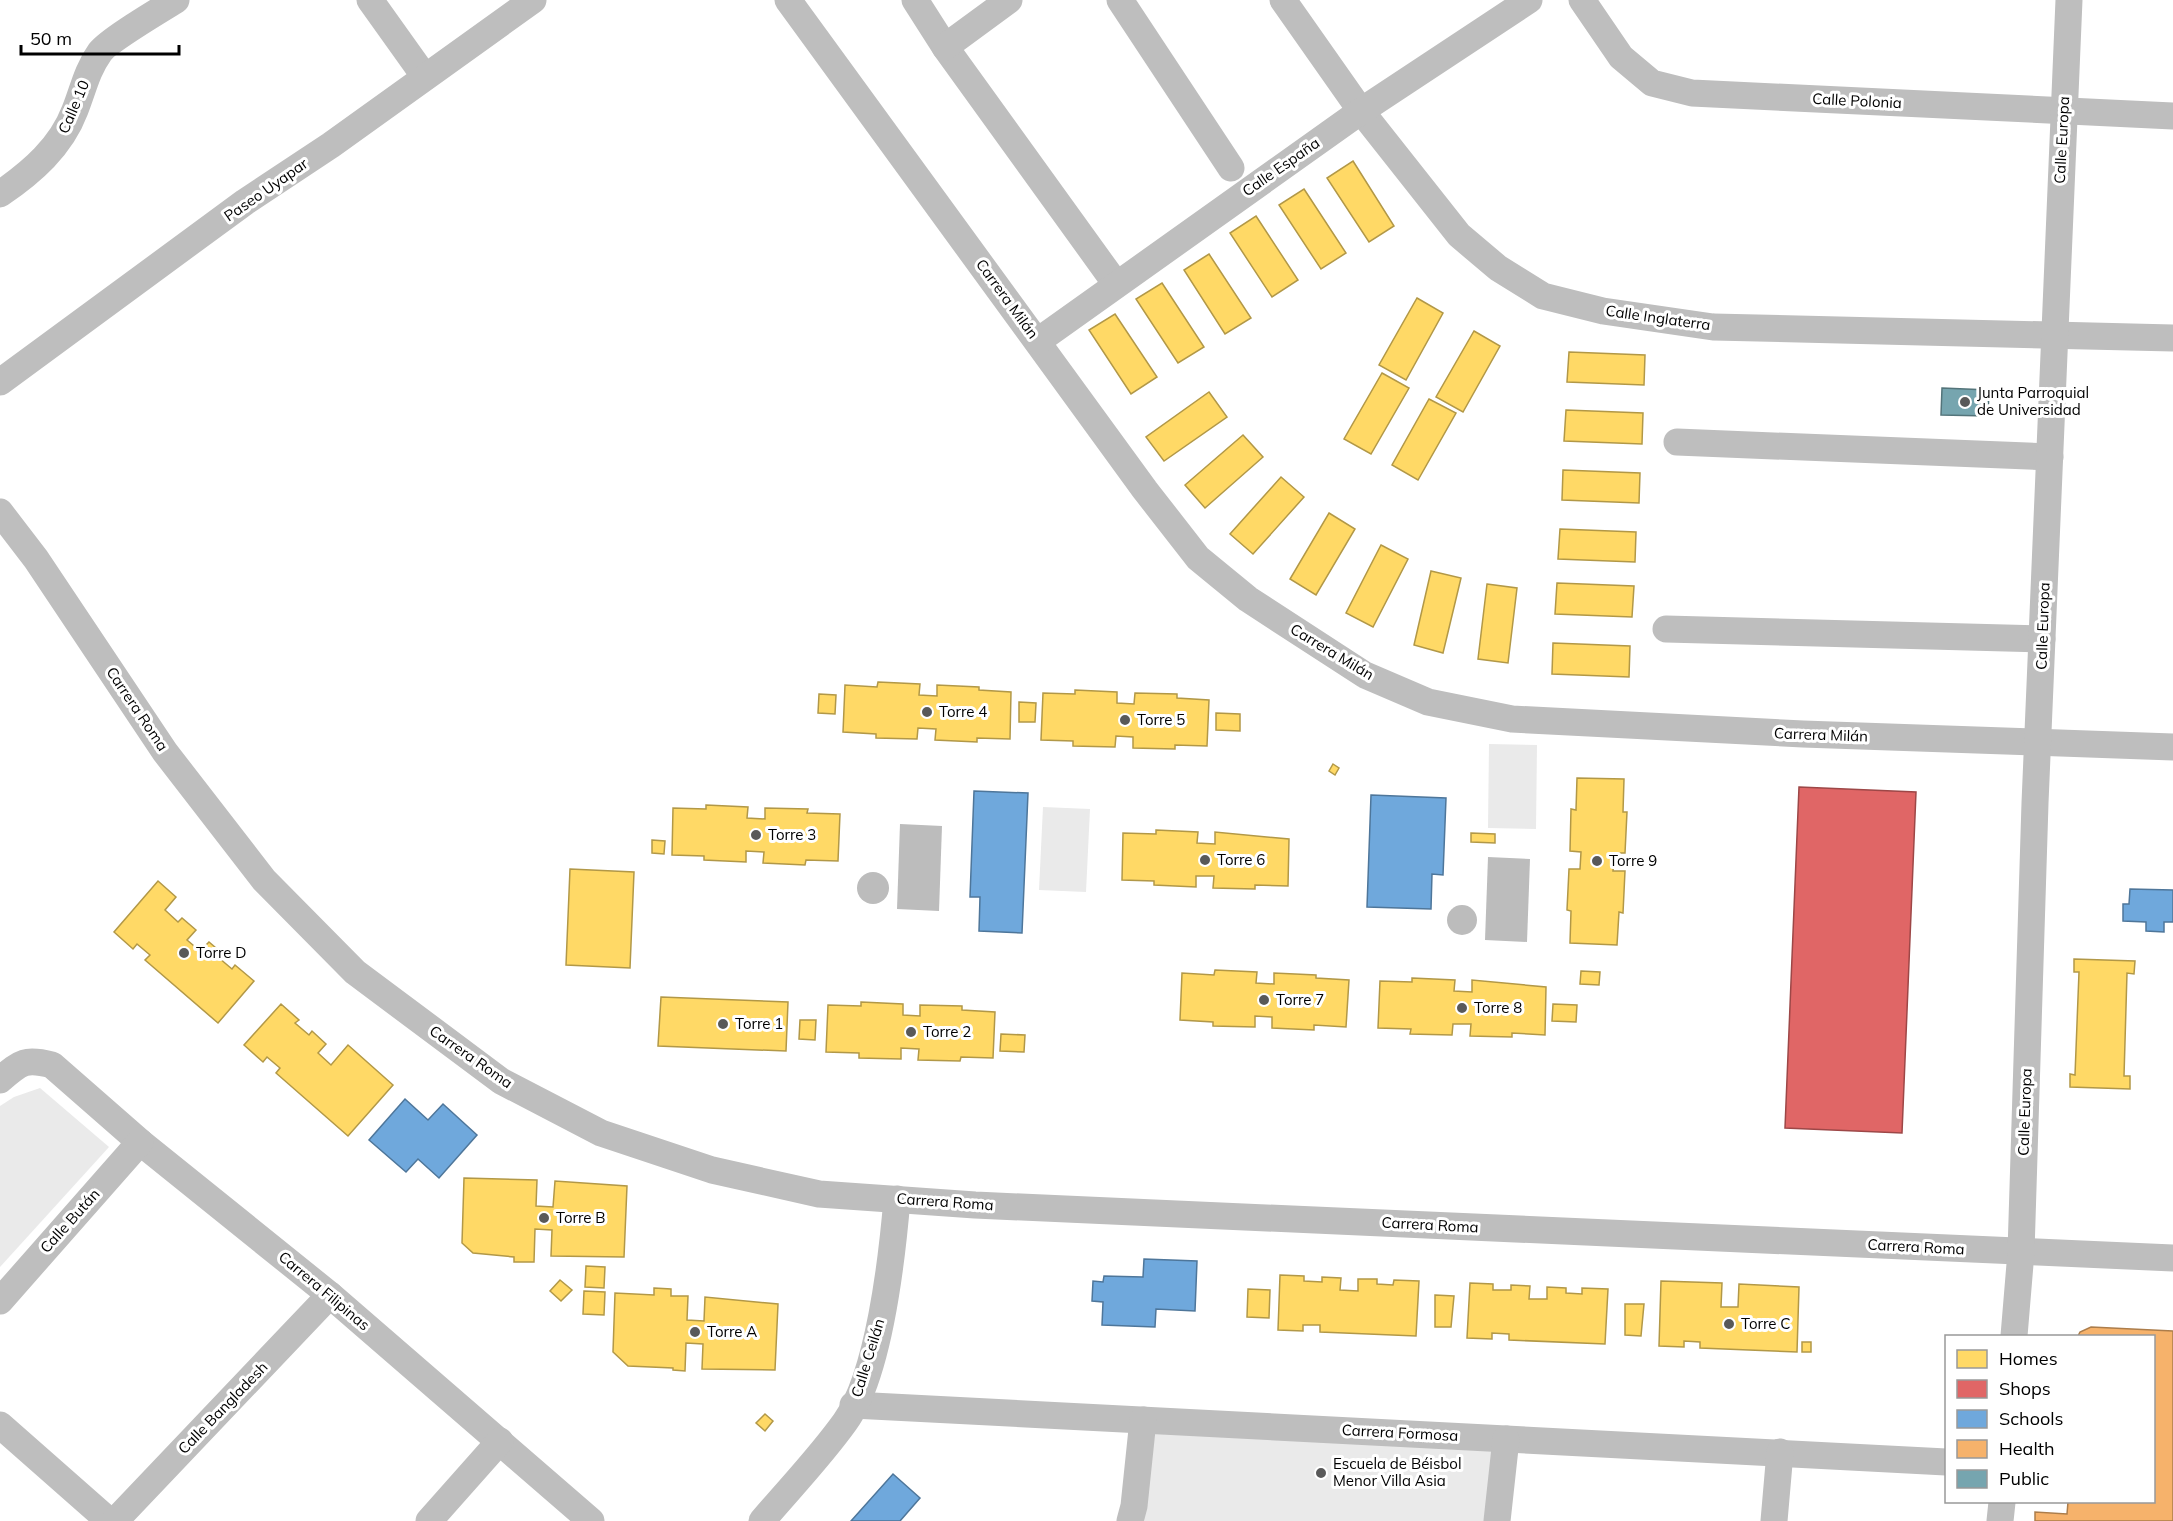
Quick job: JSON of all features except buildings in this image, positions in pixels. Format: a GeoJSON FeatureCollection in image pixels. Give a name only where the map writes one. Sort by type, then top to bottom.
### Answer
{"type":"FeatureCollection","features":[{"type":"Feature","properties":{"kind":"street","name":"Calle 10"},"geometry":{"type":"LineString","coordinates":[[0,194],[29,174],[60,139],[75,111],[84,80],[102,50],[176,0]]}},
{"type":"Feature","properties":{"kind":"street"},"geometry":{"type":"LineString","coordinates":[[370,0],[425,77]]}},
{"type":"Feature","properties":{"kind":"street","name":"Paseo Uyapar"},"geometry":{"type":"LineString","coordinates":[[0,382],[246,202],[533,0]]}},
{"type":"Feature","properties":{"kind":"street","name":"Carrera Milán"},"geometry":{"type":"LineString","coordinates":[[788,0],[1145,490],[1198,558],[1248,599],[1365,675],[1428,702],[1512,719],[1664,729],[2173,747]]}},
{"type":"Feature","properties":{"kind":"street"},"geometry":{"type":"LineString","coordinates":[[915,0],[945,46],[1116,284]]}},
{"type":"Feature","properties":{"kind":"street"},"geometry":{"type":"LineString","coordinates":[[945,46],[1009,0]]}},
{"type":"Feature","properties":{"kind":"street"},"geometry":{"type":"LineString","coordinates":[[1120,0],[1231,168]]}},
{"type":"Feature","properties":{"kind":"street","name":"Calle Inglaterra"},"geometry":{"type":"LineString","coordinates":[[1283,0],[1361,111],[1460,235],[1498,268],[1543,296],[1603,311],[1713,327],[2054,333],[2173,338]]}},
{"type":"Feature","properties":{"kind":"street","name":"Calle España"},"geometry":{"type":"LineString","coordinates":[[1038,341],[1361,111],[1529,0]]}},
{"type":"Feature","properties":{"kind":"street","name":"Calle Polonia"},"geometry":{"type":"LineString","coordinates":[[1582,0],[1622,57],[1652,83],[1692,93],[2173,116]]}},
{"type":"Feature","properties":{"kind":"street","name":"Calle Europa"},"geometry":{"type":"LineString","coordinates":[[2014,1335],[2021,1252],[2042,639],[2069,0]]}},
{"type":"Feature","properties":{"kind":"street"},"geometry":{"type":"LineString","coordinates":[[1677,442],[2050,457]]}},
{"type":"Feature","properties":{"kind":"street","name":"Carrera Roma"},"geometry":{"type":"LineString","coordinates":[[0,512],[36,559],[165,752],[264,880],[355,972],[501,1081],[602,1133],[723,1173],[819,1194],[2173,1258]]}},
{"type":"Feature","properties":{"kind":"street"},"geometry":{"type":"LineString","coordinates":[[1666,629],[2042,639]]}},
{"type":"Feature","properties":{"kind":"street","name":"Carrera Filipinas"},"geometry":{"type":"LineString","coordinates":[[0,1080],[21,1063],[33,1060],[52,1065],[140,1142],[330,1295],[591,1521]]}},
{"type":"Feature","properties":{"kind":"street","name":"Calle Bután"},"geometry":{"type":"LineString","coordinates":[[0,1300],[140,1142]]}},
{"type":"Feature","properties":{"kind":"street","name":"Calle Ceilán"},"geometry":{"type":"LineString","coordinates":[[762,1521],[847,1420],[854,1405],[865,1378],[882,1313],[897,1199]]}},
{"type":"Feature","properties":{"kind":"street","name":"Calle Bangladesh"},"geometry":{"type":"LineString","coordinates":[[115,1521],[330,1295]]}},
{"type":"Feature","properties":{"kind":"street","name":"Carrera Formosa"},"geometry":{"type":"LineString","coordinates":[[854,1405],[1945,1462]]}},
{"type":"Feature","properties":{"kind":"street"},"geometry":{"type":"LineString","coordinates":[[1130,1521],[1134,1506],[1143,1420]]}},
{"type":"Feature","properties":{"kind":"street"},"geometry":{"type":"LineString","coordinates":[[0,1425],[109,1521]]}},
{"type":"Feature","properties":{"kind":"street"},"geometry":{"type":"LineString","coordinates":[[1497,1521],[1506,1439]]}},
{"type":"Feature","properties":{"kind":"street"},"geometry":{"type":"LineString","coordinates":[[429,1521],[500,1441]]}},
{"type":"Feature","properties":{"kind":"street"},"geometry":{"type":"LineString","coordinates":[[1774,1521],[1780,1452]]}},
{"type":"Feature","properties":{"kind":"street"},"geometry":{"type":"LineString","coordinates":[[2000,1521],[2002,1503]]}},
{"type":"Feature","properties":{"kind":"shaded area"},"geometry":{"type":"Polygon","coordinates":[[[1489,744],[1537,745],[1536,829],[1488,828],[1489,744]]]}},
{"type":"Feature","properties":{"kind":"shaded area"},"geometry":{"type":"Polygon","coordinates":[[[1043,807],[1090,809],[1086,892],[1039,890],[1043,807]]]}},
{"type":"Feature","properties":{"kind":"shaded area"},"geometry":{"type":"Polygon","coordinates":[[[900,824],[942,826],[939,911],[897,909],[900,824]]]}},
{"type":"Feature","properties":{"kind":"shaded area"},"geometry":{"type":"Polygon","coordinates":[[[1488,857],[1530,859],[1527,942],[1485,940],[1488,857]]]}},
{"type":"Feature","properties":{"kind":"shaded area"},"geometry":{"type":"Polygon","coordinates":[[[873,872],[884,877],[889,888],[884,899],[873,904],[862,899],[857,888],[862,877],[873,872]]]}},
{"type":"Feature","properties":{"kind":"shaded area"},"geometry":{"type":"Polygon","coordinates":[[[1462,905],[1473,909],[1477,920],[1473,931],[1462,935],[1451,931],[1447,920],[1451,909],[1462,905]]]}},
{"type":"Feature","properties":{"kind":"shaded area"},"geometry":{"type":"Polygon","coordinates":[[[40,1088],[109,1147],[0,1267],[0,1106],[14,1097],[40,1088]]]}},
{"type":"Feature","properties":{"kind":"shaded area","name":"Escuela de Béisbol Menor Villa Asia"},"geometry":{"type":"Polygon","coordinates":[[[1148,1423],[1502,1443],[1492,1521],[1134,1521],[1148,1423]]]}},
{"type":"Feature","properties":{"kind":"place","name":"Junta Parroquial de Universidad"},"geometry":{"type":"Point","coordinates":[1965,402]}},
{"type":"Feature","properties":{"kind":"place","name":"Torre 4"},"geometry":{"type":"Point","coordinates":[927,712]}},
{"type":"Feature","properties":{"kind":"place","name":"Torre 5"},"geometry":{"type":"Point","coordinates":[1125,720]}},
{"type":"Feature","properties":{"kind":"place","name":"Torre 3"},"geometry":{"type":"Point","coordinates":[756,835]}},
{"type":"Feature","properties":{"kind":"place","name":"Torre 6"},"geometry":{"type":"Point","coordinates":[1205,860]}},
{"type":"Feature","properties":{"kind":"place","name":"Torre 9"},"geometry":{"type":"Point","coordinates":[1597,861]}},
{"type":"Feature","properties":{"kind":"place","name":"Torre D"},"geometry":{"type":"Point","coordinates":[184,953]}},
{"type":"Feature","properties":{"kind":"place","name":"Torre 7"},"geometry":{"type":"Point","coordinates":[1264,1000]}},
{"type":"Feature","properties":{"kind":"place","name":"Torre 8"},"geometry":{"type":"Point","coordinates":[1462,1008]}},
{"type":"Feature","properties":{"kind":"place","name":"Torre 1"},"geometry":{"type":"Point","coordinates":[723,1024]}},
{"type":"Feature","properties":{"kind":"place","name":"Torre 2"},"geometry":{"type":"Point","coordinates":[911,1032]}},
{"type":"Feature","properties":{"kind":"place","name":"Torre B"},"geometry":{"type":"Point","coordinates":[544,1218]}},
{"type":"Feature","properties":{"kind":"place","name":"Torre C"},"geometry":{"type":"Point","coordinates":[1729,1324]}},
{"type":"Feature","properties":{"kind":"place","name":"Torre A"},"geometry":{"type":"Point","coordinates":[695,1332]}},
{"type":"Feature","properties":{"kind":"place","name":"Escuela de Béisbol Menor Villa Asia"},"geometry":{"type":"Point","coordinates":[1321,1473]}}]}
